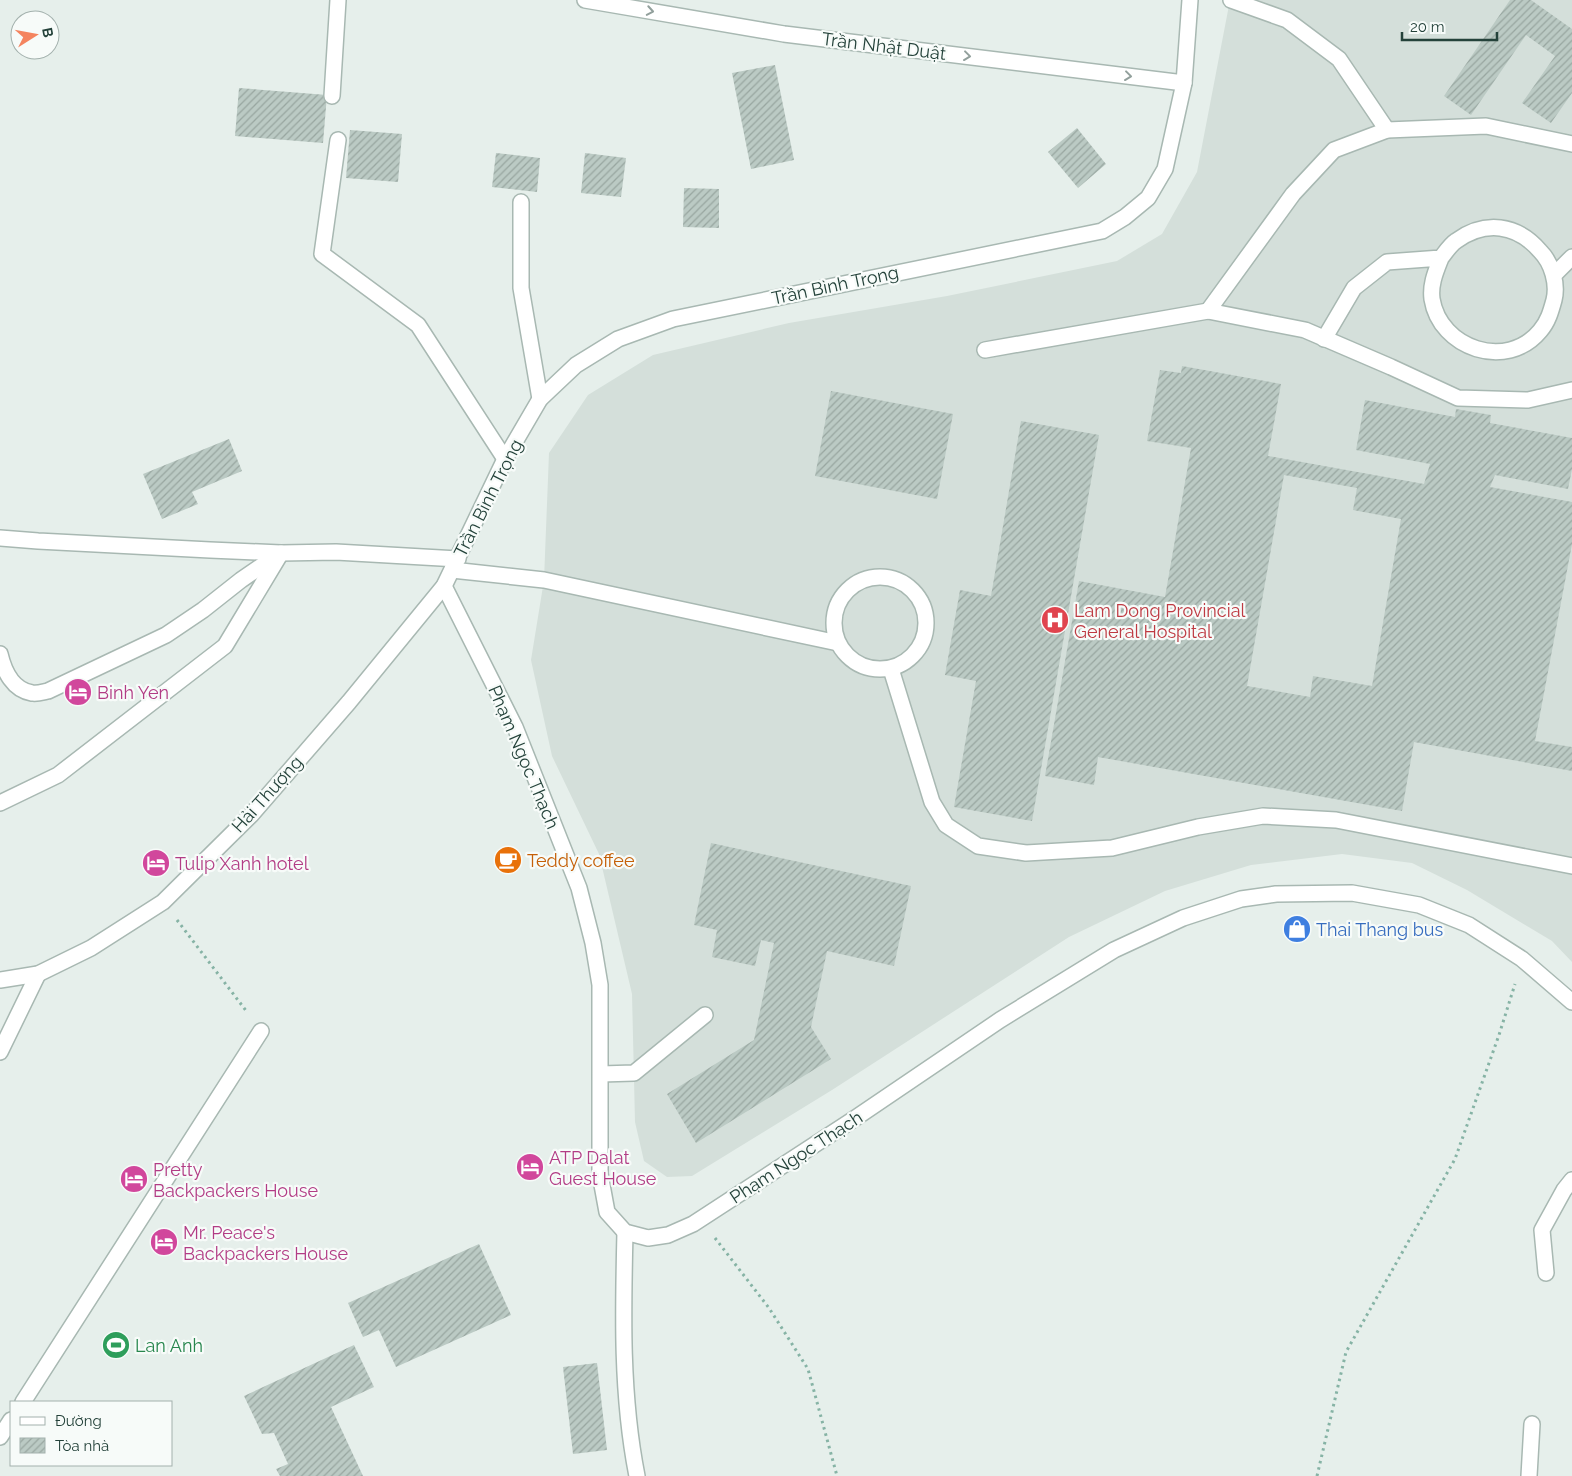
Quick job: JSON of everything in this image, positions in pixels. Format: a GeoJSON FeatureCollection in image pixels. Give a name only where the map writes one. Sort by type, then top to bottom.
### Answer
{"type":"FeatureCollection","features":[{"type":"Feature","properties":{"kind":"street"},"geometry":{"type":"LineString","coordinates":[[332,96],[338,0]]}},
{"type":"Feature","properties":{"kind":"street","name":"Trần Nhật Duật"},"geometry":{"type":"LineString","coordinates":[[585,0],[784,34],[1184,83]]}},
{"type":"Feature","properties":{"kind":"street","name":"Trần Bình Trọng"},"geometry":{"type":"LineString","coordinates":[[444,586],[505,459],[540,399],[576,365],[618,339],[673,319],[1102,231],[1125,217],[1148,198],[1165,169],[1184,83],[1190,0]]}},
{"type":"Feature","properties":{"kind":"street"},"geometry":{"type":"LineString","coordinates":[[1231,0],[1287,20],[1339,58],[1387,130]]}},
{"type":"Feature","properties":{"kind":"street"},"geometry":{"type":"LineString","coordinates":[[1208,311],[1292,194],[1334,150],[1387,130],[1486,126],[1572,144]]}},
{"type":"Feature","properties":{"kind":"street"},"geometry":{"type":"LineString","coordinates":[[338,140],[322,254],[418,324],[505,459]]}},
{"type":"Feature","properties":{"kind":"street"},"geometry":{"type":"LineString","coordinates":[[521,202],[521,288],[540,399]]}},
{"type":"Feature","properties":{"kind":"street"},"geometry":{"type":"LineString","coordinates":[[1492,228],[1513,230],[1531,240],[1545,256],[1554,275],[1555,295],[1551,315],[1540,332],[1524,344],[1506,351],[1486,352],[1467,346],[1450,334],[1439,318],[1432,298],[1433,278],[1441,258],[1454,242],[1472,232],[1492,228]]}},
{"type":"Feature","properties":{"kind":"street"},"geometry":{"type":"LineString","coordinates":[[1554,275],[1572,257]]}},
{"type":"Feature","properties":{"kind":"street"},"geometry":{"type":"LineString","coordinates":[[1324,339],[1354,288],[1387,262],[1441,258]]}},
{"type":"Feature","properties":{"kind":"street"},"geometry":{"type":"LineString","coordinates":[[985,350],[1208,311],[1305,330],[1458,398],[1528,400],[1572,390]]}},
{"type":"Feature","properties":{"kind":"street"},"geometry":{"type":"LineString","coordinates":[[0,538],[281,553],[336,552],[455,564],[544,580],[838,643]]}},
{"type":"Feature","properties":{"kind":"street"},"geometry":{"type":"LineString","coordinates":[[0,654],[4,668],[19,688],[34,694],[48,691],[166,635],[281,553]]}},
{"type":"Feature","properties":{"kind":"street"},"geometry":{"type":"LineString","coordinates":[[0,803],[58,774],[225,646],[281,553]]}},
{"type":"Feature","properties":{"kind":"street"},"geometry":{"type":"LineString","coordinates":[[876,577],[891,578],[904,584],[915,593],[923,606],[926,622],[924,638],[917,652],[905,663],[891,669],[875,670],[860,666],[846,656],[838,643],[834,629],[834,614],[840,600],[849,588],[861,580],[876,577]]}},
{"type":"Feature","properties":{"kind":"street","name":"Hải Thượng"},"geometry":{"type":"LineString","coordinates":[[0,980],[38,974],[91,948],[163,902],[251,815],[350,702],[444,586]]}},
{"type":"Feature","properties":{"kind":"street","name":"Phạm Ngọc Thạch"},"geometry":{"type":"LineString","coordinates":[[444,586],[515,727],[579,888],[593,943],[600,985],[600,1174],[607,1212],[625,1232],[648,1238],[668,1235],[693,1224],[854,1119],[1000,1020],[1114,950],[1183,918],[1241,899],[1276,894],[1352,893],[1418,905],[1469,925],[1522,959],[1572,1002]]}},
{"type":"Feature","properties":{"kind":"street"},"geometry":{"type":"LineString","coordinates":[[891,669],[932,802],[946,825],[978,846],[1026,853],[1112,848],[1198,827],[1263,816],[1336,820],[1572,866]]}},
{"type":"Feature","properties":{"kind":"street"},"geometry":{"type":"LineString","coordinates":[[0,1052],[38,974]]}},
{"type":"Feature","properties":{"kind":"street"},"geometry":{"type":"LineString","coordinates":[[601,1074],[634,1073],[705,1015]]}},
{"type":"Feature","properties":{"kind":"street"},"geometry":{"type":"LineString","coordinates":[[24,1401],[261,1031]]}},
{"type":"Feature","properties":{"kind":"street"},"geometry":{"type":"LineString","coordinates":[[1546,1274],[1542,1230],[1564,1190],[1572,1180]]}},
{"type":"Feature","properties":{"kind":"street"},"geometry":{"type":"LineString","coordinates":[[625,1232],[623,1326],[626,1391],[632,1453],[637,1476]]}},
{"type":"Feature","properties":{"kind":"street"},"geometry":{"type":"LineString","coordinates":[[0,1437],[10,1422]]}},
{"type":"Feature","properties":{"kind":"street"},"geometry":{"type":"LineString","coordinates":[[1529,1476],[1532,1424]]}},
{"type":"Feature","properties":{"kind":"path"},"geometry":{"type":"LineString","coordinates":[[163,902],[261,1031]]}},
{"type":"Feature","properties":{"kind":"path"},"geometry":{"type":"LineString","coordinates":[[1317,1476],[1346,1352],[1455,1159],[1499,1035],[1522,959]]}},
{"type":"Feature","properties":{"kind":"path"},"geometry":{"type":"LineString","coordinates":[[701,1219],[769,1308],[808,1369],[837,1476]]}},
{"type":"Feature","properties":{"kind":"shaded area","name":"Lam Dong Provincial General Hospital"},"geometry":{"type":"Polygon","coordinates":[[[1230,0],[1572,0],[1572,962],[1552,941],[1467,890],[1412,863],[1342,854],[1251,865],[1165,891],[1069,937],[832,1090],[692,1176],[667,1177],[644,1161],[635,1122],[632,994],[599,854],[552,756],[531,660],[544,580],[549,453],[588,395],[653,355],[789,323],[947,296],[1117,261],[1162,234],[1197,172],[1230,0]]]}},
{"type":"Feature","properties":{"kind":"building"},"geometry":{"type":"Polygon","coordinates":[[[1510,0],[1531,0],[1572,29],[1572,93],[1551,123],[1522,103],[1555,56],[1526,35],[1471,115],[1444,96],[1510,0]]]}},
{"type":"Feature","properties":{"kind":"building"},"geometry":{"type":"Polygon","coordinates":[[[775,65],[794,160],[751,169],[732,73],[775,65]]]}},
{"type":"Feature","properties":{"kind":"building"},"geometry":{"type":"Polygon","coordinates":[[[239,88],[327,95],[323,143],[235,136],[239,88]]]}},
{"type":"Feature","properties":{"kind":"building"},"geometry":{"type":"Polygon","coordinates":[[[1077,128],[1106,164],[1078,188],[1048,152],[1077,128]]]}},
{"type":"Feature","properties":{"kind":"building"},"geometry":{"type":"Polygon","coordinates":[[[350,130],[402,134],[398,182],[346,178],[350,130]]]}},
{"type":"Feature","properties":{"kind":"building"},"geometry":{"type":"Polygon","coordinates":[[[496,153],[540,158],[537,192],[492,187],[496,153]]]}},
{"type":"Feature","properties":{"kind":"building"},"geometry":{"type":"Polygon","coordinates":[[[585,153],[626,158],[621,197],[581,193],[585,153]]]}},
{"type":"Feature","properties":{"kind":"building"},"geometry":{"type":"Polygon","coordinates":[[[684,188],[719,189],[719,228],[683,227],[684,188]]]}},
{"type":"Feature","properties":{"kind":"building"},"geometry":{"type":"Polygon","coordinates":[[[1182,366],[1281,384],[1268,456],[1424,484],[1430,464],[1356,450],[1365,400],[1455,417],[1456,409],[1491,415],[1490,423],[1572,438],[1572,469],[1568,489],[1495,475],[1490,487],[1572,502],[1572,544],[1535,741],[1572,747],[1572,771],[1414,742],[1402,811],[1098,757],[1094,785],[1045,776],[1079,581],[1165,597],[1191,448],[1147,441],[1160,370],[1181,373],[1182,366]],[[1284,475],[1247,686],[1310,697],[1313,676],[1372,686],[1401,519],[1353,510],[1357,488],[1284,475]]]}},
{"type":"Feature","properties":{"kind":"building"},"geometry":{"type":"Polygon","coordinates":[[[831,391],[953,414],[937,499],[815,476],[831,391]]]}},
{"type":"Feature","properties":{"kind":"building"},"geometry":{"type":"Polygon","coordinates":[[[1021,421],[1099,435],[1032,821],[954,807],[976,681],[945,675],[960,590],[991,596],[1021,421]]]}},
{"type":"Feature","properties":{"kind":"building"},"geometry":{"type":"Polygon","coordinates":[[[229,439],[242,471],[192,492],[198,504],[162,519],[143,474],[229,439]]]}},
{"type":"Feature","properties":{"kind":"building"},"geometry":{"type":"Polygon","coordinates":[[[711,843],[911,886],[894,966],[827,951],[811,1027],[831,1059],[696,1143],[667,1094],[754,1040],[774,943],[761,940],[755,966],[712,957],[717,930],[694,925],[711,843]]]}},
{"type":"Feature","properties":{"kind":"building"},"geometry":{"type":"Polygon","coordinates":[[[479,1244],[511,1315],[396,1367],[379,1330],[363,1337],[348,1303],[479,1244]]]}},
{"type":"Feature","properties":{"kind":"building"},"geometry":{"type":"Polygon","coordinates":[[[354,1345],[374,1387],[331,1407],[363,1476],[280,1476],[276,1469],[288,1464],[274,1433],[262,1434],[244,1396],[354,1345]]]}},
{"type":"Feature","properties":{"kind":"building"},"geometry":{"type":"Polygon","coordinates":[[[597,1363],[607,1450],[573,1454],[563,1367],[597,1363]]]}},
{"type":"Feature","properties":{"kind":"place","name":"Lam Dong Provincial General Hospital"},"geometry":{"type":"Point","coordinates":[1055,620]}},
{"type":"Feature","properties":{"kind":"place","name":"Binh Yen"},"geometry":{"type":"Point","coordinates":[78,692]}},
{"type":"Feature","properties":{"kind":"place","name":"Teddy coffee"},"geometry":{"type":"Point","coordinates":[508,860]}},
{"type":"Feature","properties":{"kind":"place","name":"Tulip Xanh hotel"},"geometry":{"type":"Point","coordinates":[156,863]}},
{"type":"Feature","properties":{"kind":"place","name":"Thai Thang bus"},"geometry":{"type":"Point","coordinates":[1297,929]}},
{"type":"Feature","properties":{"kind":"place","name":"ATP Dalat Guest House"},"geometry":{"type":"Point","coordinates":[530,1167]}},
{"type":"Feature","properties":{"kind":"place","name":"Pretty Backpackers House"},"geometry":{"type":"Point","coordinates":[134,1179]}},
{"type":"Feature","properties":{"kind":"place","name":"Mr. Peace's Backpackers House"},"geometry":{"type":"Point","coordinates":[164,1242]}},
{"type":"Feature","properties":{"kind":"place","name":"Lan Anh"},"geometry":{"type":"Point","coordinates":[116,1345]}}]}
